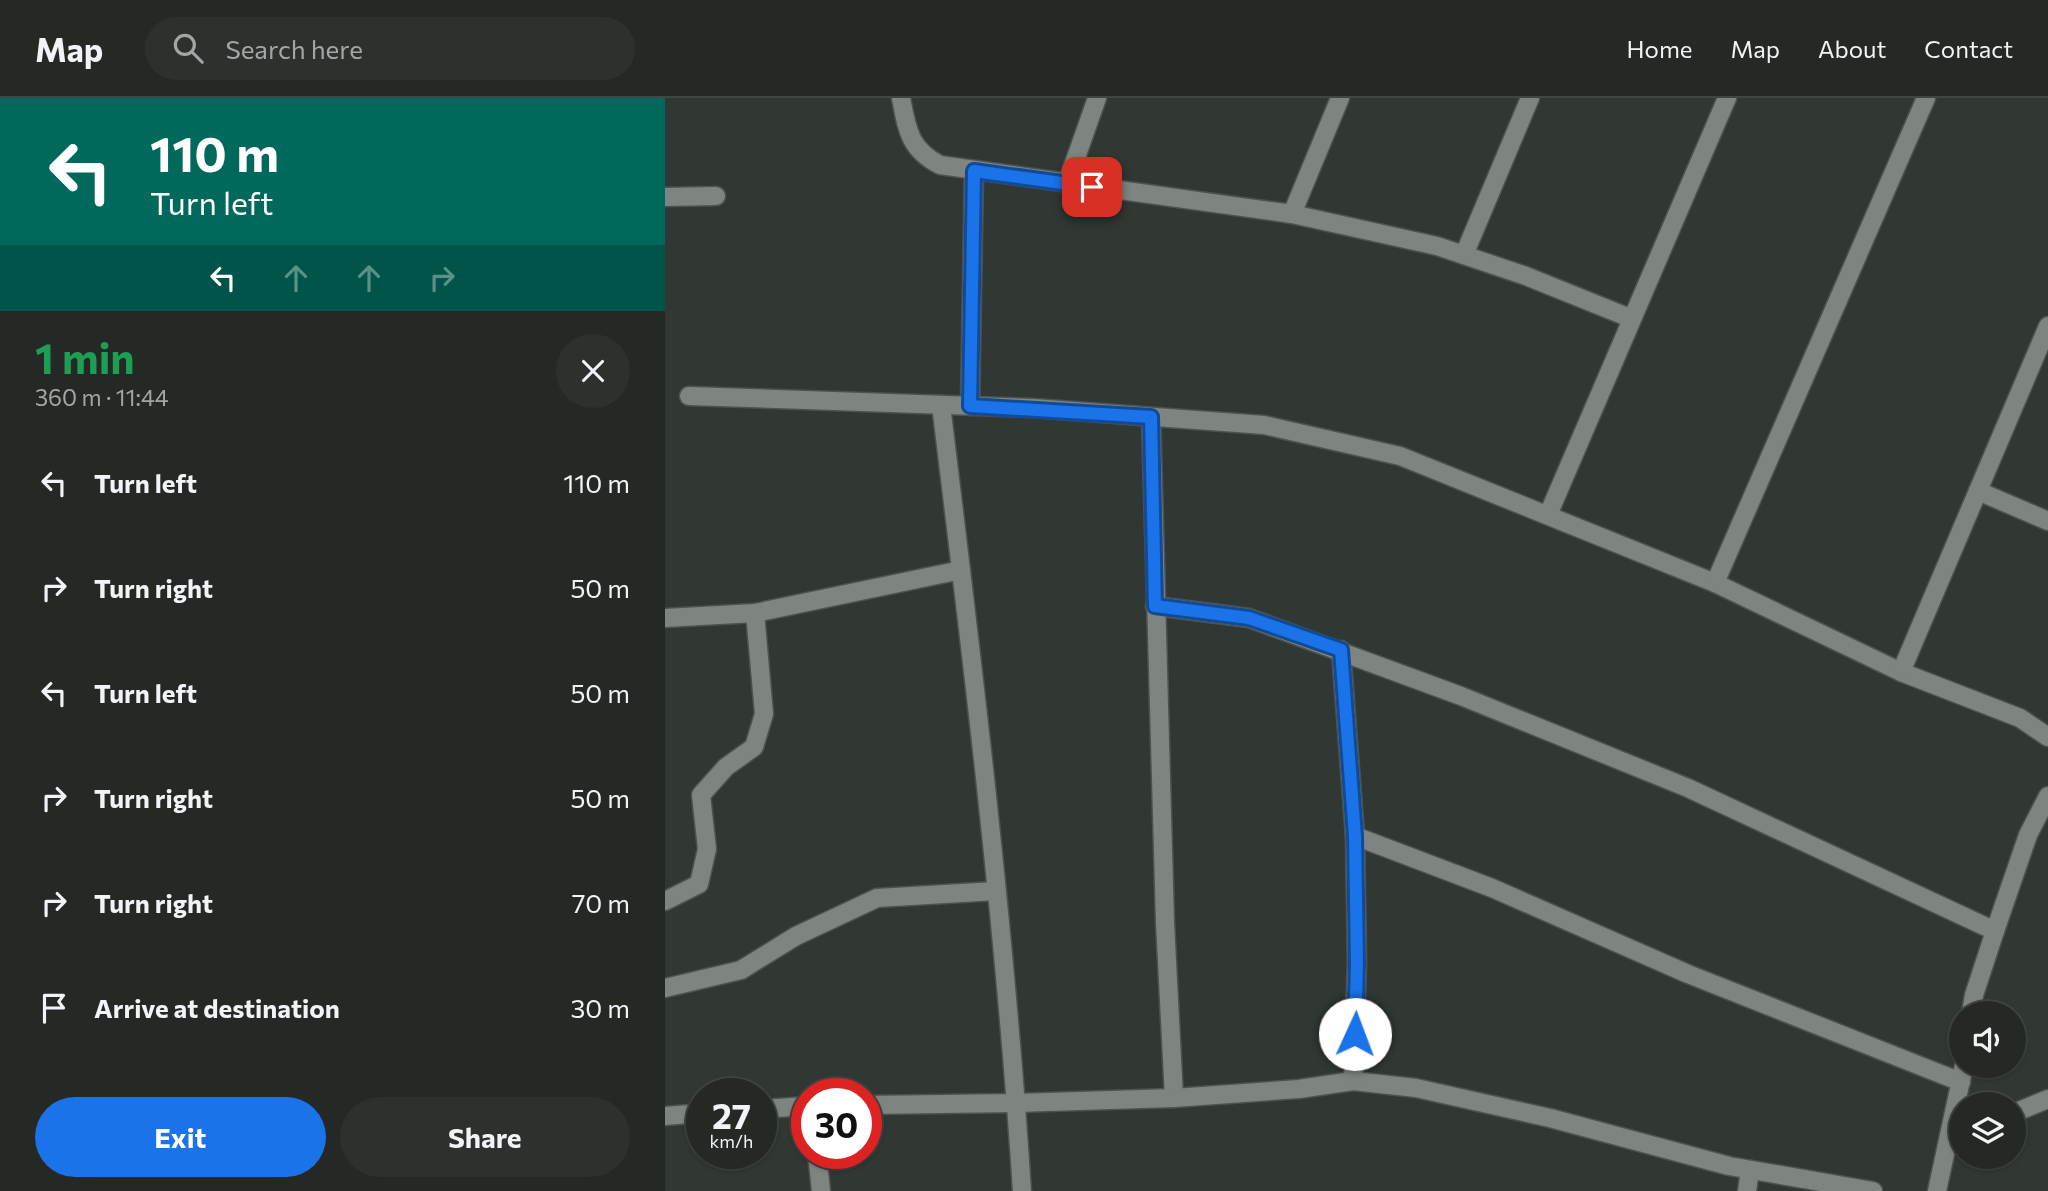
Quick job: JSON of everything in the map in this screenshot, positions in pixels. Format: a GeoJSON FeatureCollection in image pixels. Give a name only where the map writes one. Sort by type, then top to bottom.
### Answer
{"type":"FeatureCollection","features":[{"type":"Feature","properties":{"kind":"street"},"geometry":{"type":"LineString","coordinates":[[901,98],[908,131],[919,152],[940,165],[1292,214],[1437,246],[1525,275],[1630,318]]}},
{"type":"Feature","properties":{"kind":"street"},"geometry":{"type":"LineString","coordinates":[[1067,183],[1097,98]]}},
{"type":"Feature","properties":{"kind":"street"},"geometry":{"type":"LineString","coordinates":[[1292,214],[1340,98]]}},
{"type":"Feature","properties":{"kind":"street"},"geometry":{"type":"LineString","coordinates":[[1464,255],[1530,98]]}},
{"type":"Feature","properties":{"kind":"street"},"geometry":{"type":"LineString","coordinates":[[1548,515],[1630,318],[1727,98]]}},
{"type":"Feature","properties":{"kind":"street"},"geometry":{"type":"LineString","coordinates":[[1715,583],[1926,98]]}},
{"type":"Feature","properties":{"kind":"street"},"geometry":{"type":"LineString","coordinates":[[970,406],[974,171]]}},
{"type":"Feature","properties":{"kind":"street"},"geometry":{"type":"LineString","coordinates":[[665,197],[716,197]]}},
{"type":"Feature","properties":{"kind":"street"},"geometry":{"type":"LineString","coordinates":[[1901,672],[2048,326]]}},
{"type":"Feature","properties":{"kind":"street"},"geometry":{"type":"LineString","coordinates":[[689,396],[970,406],[1263,425],[1400,456],[1715,583],[1901,672],[2020,718],[2048,737]]}},
{"type":"Feature","properties":{"kind":"street"},"geometry":{"type":"LineString","coordinates":[[941,405],[996,891],[1022,1191]]}},
{"type":"Feature","properties":{"kind":"street"},"geometry":{"type":"LineString","coordinates":[[1151,417],[1165,922],[1174,1097]]}},
{"type":"Feature","properties":{"kind":"street"},"geometry":{"type":"LineString","coordinates":[[1978,491],[2048,521]]}},
{"type":"Feature","properties":{"kind":"street"},"geometry":{"type":"LineString","coordinates":[[665,618],[755,613],[961,570]]}},
{"type":"Feature","properties":{"kind":"street"},"geometry":{"type":"LineString","coordinates":[[1155,606],[1249,618],[1461,696],[1688,788],[1995,931]]}},
{"type":"Feature","properties":{"kind":"street"},"geometry":{"type":"LineString","coordinates":[[665,901],[699,884],[707,849],[701,795],[726,767],[754,747],[764,713],[755,613]]}},
{"type":"Feature","properties":{"kind":"street"},"geometry":{"type":"LineString","coordinates":[[1341,650],[1355,836],[1357,963],[1353,1081]]}},
{"type":"Feature","properties":{"kind":"street"},"geometry":{"type":"LineString","coordinates":[[1973,1001],[2028,835],[2048,796]]}},
{"type":"Feature","properties":{"kind":"street"},"geometry":{"type":"LineString","coordinates":[[1355,836],[1492,888],[1688,974],[1949,1069]]}},
{"type":"Feature","properties":{"kind":"street"},"geometry":{"type":"LineString","coordinates":[[665,988],[741,970],[796,936],[877,898],[996,891]]}},
{"type":"Feature","properties":{"kind":"street"},"geometry":{"type":"LineString","coordinates":[[882,1105],[1174,1097],[1299,1089],[1353,1081],[1430,1091],[1550,1118],[1729,1166],[1873,1191]]}},
{"type":"Feature","properties":{"kind":"street"},"geometry":{"type":"LineString","coordinates":[[2026,1108],[2048,1099]]}},
{"type":"Feature","properties":{"kind":"street"},"geometry":{"type":"LineString","coordinates":[[665,1115],[686,1114]]}},
{"type":"Feature","properties":{"kind":"street"},"geometry":{"type":"LineString","coordinates":[[1937,1191],[1949,1156]]}},
{"type":"Feature","properties":{"kind":"street"},"geometry":{"type":"LineString","coordinates":[[819,1169],[821,1191]]}},
{"type":"Feature","properties":{"kind":"street"},"geometry":{"type":"LineString","coordinates":[[1747,1191],[1750,1170]]}},
{"type":"Feature","properties":{"kind":"route"},"geometry":{"type":"LineString","coordinates":[[1092,187],[974,171],[970,406],[1151,417],[1155,606],[1249,618],[1341,650],[1355,836],[1355,1034]]}}]}
